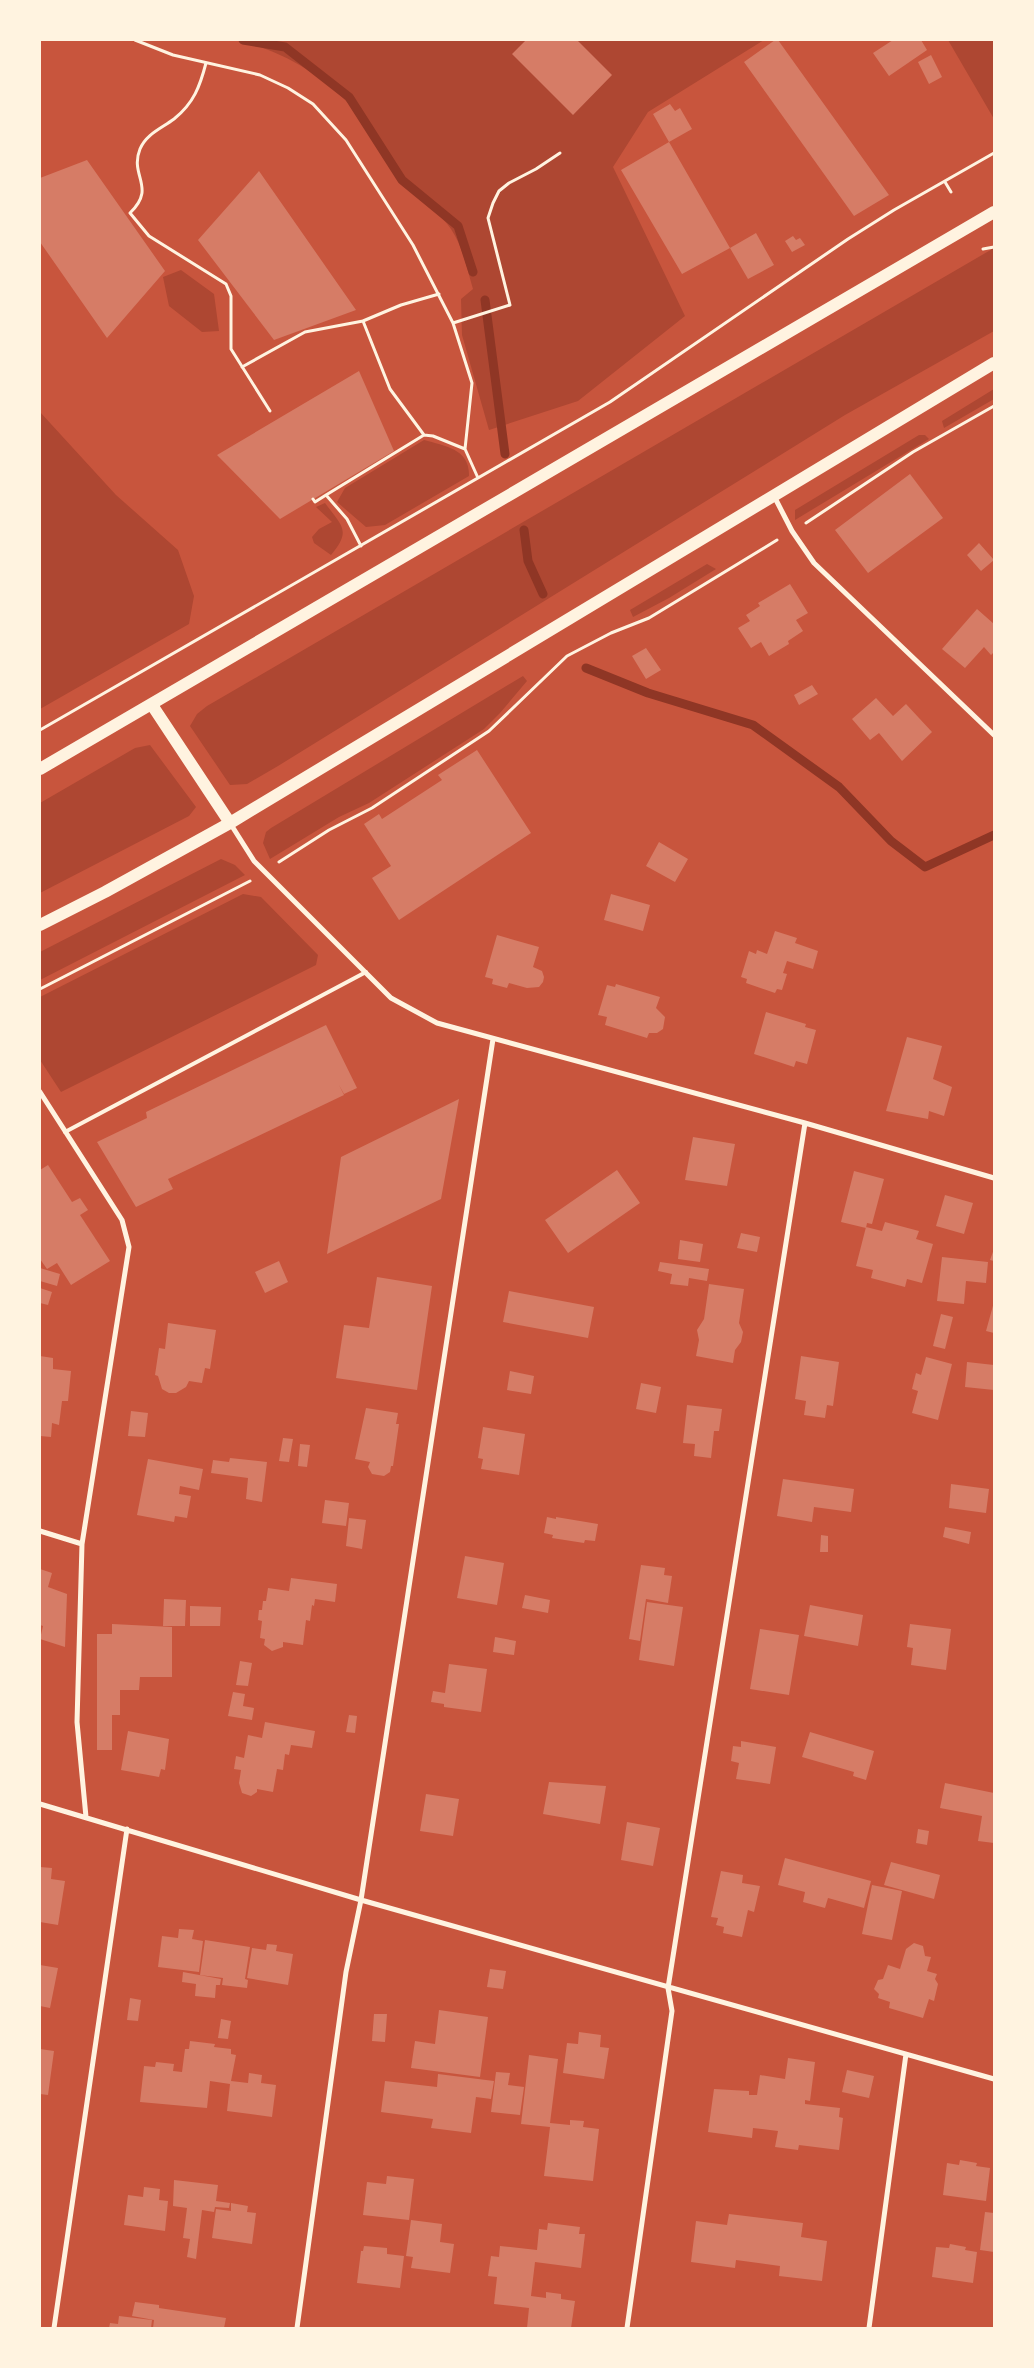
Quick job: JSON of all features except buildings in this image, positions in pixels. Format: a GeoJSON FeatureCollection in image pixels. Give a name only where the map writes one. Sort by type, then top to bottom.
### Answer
{"type":"FeatureCollection","features":[{"type":"Feature","properties":{"kind":"main road"},"geometry":{"type":"LineString","coordinates":[[40,769],[994,212]]}},
{"type":"Feature","properties":{"kind":"main road"},"geometry":{"type":"LineString","coordinates":[[40,925],[105,892],[230,823],[994,363]]}},
{"type":"Feature","properties":{"kind":"main road"},"geometry":{"type":"LineString","coordinates":[[152,705],[230,823]]}},
{"type":"Feature","properties":{"kind":"street"},"geometry":{"type":"LineString","coordinates":[[774,495],[792,531],[814,562],[994,735]]}},
{"type":"Feature","properties":{"kind":"street"},"geometry":{"type":"LineString","coordinates":[[230,823],[254,861],[391,998],[437,1023],[805,1123],[994,1178]]}},
{"type":"Feature","properties":{"kind":"street"},"geometry":{"type":"LineString","coordinates":[[297,2328],[346,1972],[362,1900],[493,1039]]}},
{"type":"Feature","properties":{"kind":"street"},"geometry":{"type":"LineString","coordinates":[[40,1092],[122,1220],[129,1247],[82,1544],[77,1722],[86,1817]]}},
{"type":"Feature","properties":{"kind":"street"},"geometry":{"type":"LineString","coordinates":[[627,2328],[672,2011],[668,1988],[805,1123]]}},
{"type":"Feature","properties":{"kind":"street"},"geometry":{"type":"LineString","coordinates":[[40,1531],[82,1544]]}},
{"type":"Feature","properties":{"kind":"street"},"geometry":{"type":"LineString","coordinates":[[40,1804],[362,1900],[994,2079]]}},
{"type":"Feature","properties":{"kind":"street"},"geometry":{"type":"LineString","coordinates":[[54,2328],[127,1829]]}},
{"type":"Feature","properties":{"kind":"street"},"geometry":{"type":"LineString","coordinates":[[869,2328],[906,2054]]}},
{"type":"Feature","properties":{"kind":"lane"},"geometry":{"type":"LineString","coordinates":[[66,1132],[366,972]]}},
{"type":"Feature","properties":{"kind":"path"},"geometry":{"type":"LineString","coordinates":[[135,40],[173,55],[260,75],[288,88],[313,104],[346,140],[413,245],[453,322],[472,382],[465,449],[478,478]]}},
{"type":"Feature","properties":{"kind":"path"},"geometry":{"type":"LineString","coordinates":[[206,63],[198,92],[187,107],[148,136],[140,148],[137,161],[144,194],[140,203],[130,213],[149,236],[226,284],[231,296],[231,349],[270,411]]}},
{"type":"Feature","properties":{"kind":"path"},"geometry":{"type":"LineString","coordinates":[[453,322],[510,304],[488,218],[498,191],[560,153]]}},
{"type":"Feature","properties":{"kind":"path"},"geometry":{"type":"LineString","coordinates":[[40,730],[610,402],[848,239],[994,153]]}},
{"type":"Feature","properties":{"kind":"path"},"geometry":{"type":"LineString","coordinates":[[945,182],[951,192]]}},
{"type":"Feature","properties":{"kind":"path"},"geometry":{"type":"LineString","coordinates":[[984,249],[994,247]]}},
{"type":"Feature","properties":{"kind":"path"},"geometry":{"type":"LineString","coordinates":[[242,367],[304,332],[363,321],[401,305],[439,294]]}},
{"type":"Feature","properties":{"kind":"path"},"geometry":{"type":"LineString","coordinates":[[363,321],[390,389],[424,435]]}},
{"type":"Feature","properties":{"kind":"path"},"geometry":{"type":"LineString","coordinates":[[284,859],[329,830],[372,808],[488,731],[567,656],[611,633],[649,618],[813,520],[913,452],[994,406]]}},
{"type":"Feature","properties":{"kind":"path"},"geometry":{"type":"LineString","coordinates":[[313,500],[316,502],[424,435],[433,436],[465,449]]}},
{"type":"Feature","properties":{"kind":"path"},"geometry":{"type":"LineString","coordinates":[[326,496],[347,519],[362,546]]}},
{"type":"Feature","properties":{"kind":"path"},"geometry":{"type":"LineString","coordinates":[[40,989],[245,884]]}},
{"type":"Feature","properties":{"kind":"shaded area"},"geometry":{"type":"Polygon","coordinates":[[[234,40],[764,40],[648,112],[613,167],[685,316],[578,401],[489,430],[462,335],[461,299],[473,289],[462,251],[451,229],[416,194],[367,126],[339,94],[312,73],[283,56],[267,49],[234,40]]]}},
{"type":"Feature","properties":{"kind":"shaded area"},"geometry":{"type":"Polygon","coordinates":[[[948,40],[994,40],[994,119],[948,40]]]}},
{"type":"Feature","properties":{"kind":"shaded area"},"geometry":{"type":"Polygon","coordinates":[[[994,248],[994,331],[845,415],[278,766],[247,784],[230,785],[190,726],[197,714],[207,706],[994,248]]]}},
{"type":"Feature","properties":{"kind":"shaded area"},"geometry":{"type":"Polygon","coordinates":[[[181,270],[214,294],[219,331],[202,332],[169,306],[163,277],[181,270]]]}},
{"type":"Feature","properties":{"kind":"shaded area"},"geometry":{"type":"Polygon","coordinates":[[[994,389],[994,399],[944,428],[942,421],[994,389]]]}},
{"type":"Feature","properties":{"kind":"shaded area"},"geometry":{"type":"Polygon","coordinates":[[[40,412],[116,495],[178,550],[194,596],[189,624],[40,709],[40,412]]]}},
{"type":"Feature","properties":{"kind":"shaded area"},"geometry":{"type":"Polygon","coordinates":[[[919,435],[925,435],[929,439],[795,520],[795,510],[919,435]]]}},
{"type":"Feature","properties":{"kind":"shaded area"},"geometry":{"type":"Polygon","coordinates":[[[424,440],[448,447],[461,454],[468,467],[469,476],[385,525],[366,527],[337,502],[345,488],[424,440]]]}},
{"type":"Feature","properties":{"kind":"shaded area"},"geometry":{"type":"Polygon","coordinates":[[[325,503],[340,524],[343,534],[331,555],[314,543],[312,537],[319,529],[332,522],[316,507],[325,503]]]}},
{"type":"Feature","properties":{"kind":"shaded area"},"geometry":{"type":"Polygon","coordinates":[[[707,564],[716,569],[669,598],[633,617],[630,610],[707,564]]]}},
{"type":"Feature","properties":{"kind":"shaded area"},"geometry":{"type":"Polygon","coordinates":[[[523,676],[527,681],[484,729],[369,803],[339,817],[270,859],[263,843],[266,832],[271,828],[523,676]]]}},
{"type":"Feature","properties":{"kind":"shaded area"},"geometry":{"type":"Polygon","coordinates":[[[150,745],[196,807],[189,816],[40,893],[40,803],[135,748],[150,745]]]}},
{"type":"Feature","properties":{"kind":"shaded area"},"geometry":{"type":"Polygon","coordinates":[[[221,859],[235,865],[245,875],[40,980],[40,952],[221,859]]]}},
{"type":"Feature","properties":{"kind":"shaded area"},"geometry":{"type":"Polygon","coordinates":[[[243,894],[261,897],[318,955],[316,965],[61,1092],[40,1060],[40,997],[243,894]]]}},
{"type":"Feature","properties":{"kind":"waterway"},"geometry":{"type":"LineString","coordinates":[[243,40],[285,47],[349,97],[402,180],[458,226],[473,272]]}},
{"type":"Feature","properties":{"kind":"waterway"},"geometry":{"type":"LineString","coordinates":[[485,300],[505,454]]}},
{"type":"Feature","properties":{"kind":"waterway"},"geometry":{"type":"LineString","coordinates":[[524,530],[528,561],[543,594]]}},
{"type":"Feature","properties":{"kind":"waterway"},"geometry":{"type":"LineString","coordinates":[[586,668],[648,693],[753,725],[839,787],[891,841],[925,867],[994,835]]}}]}
